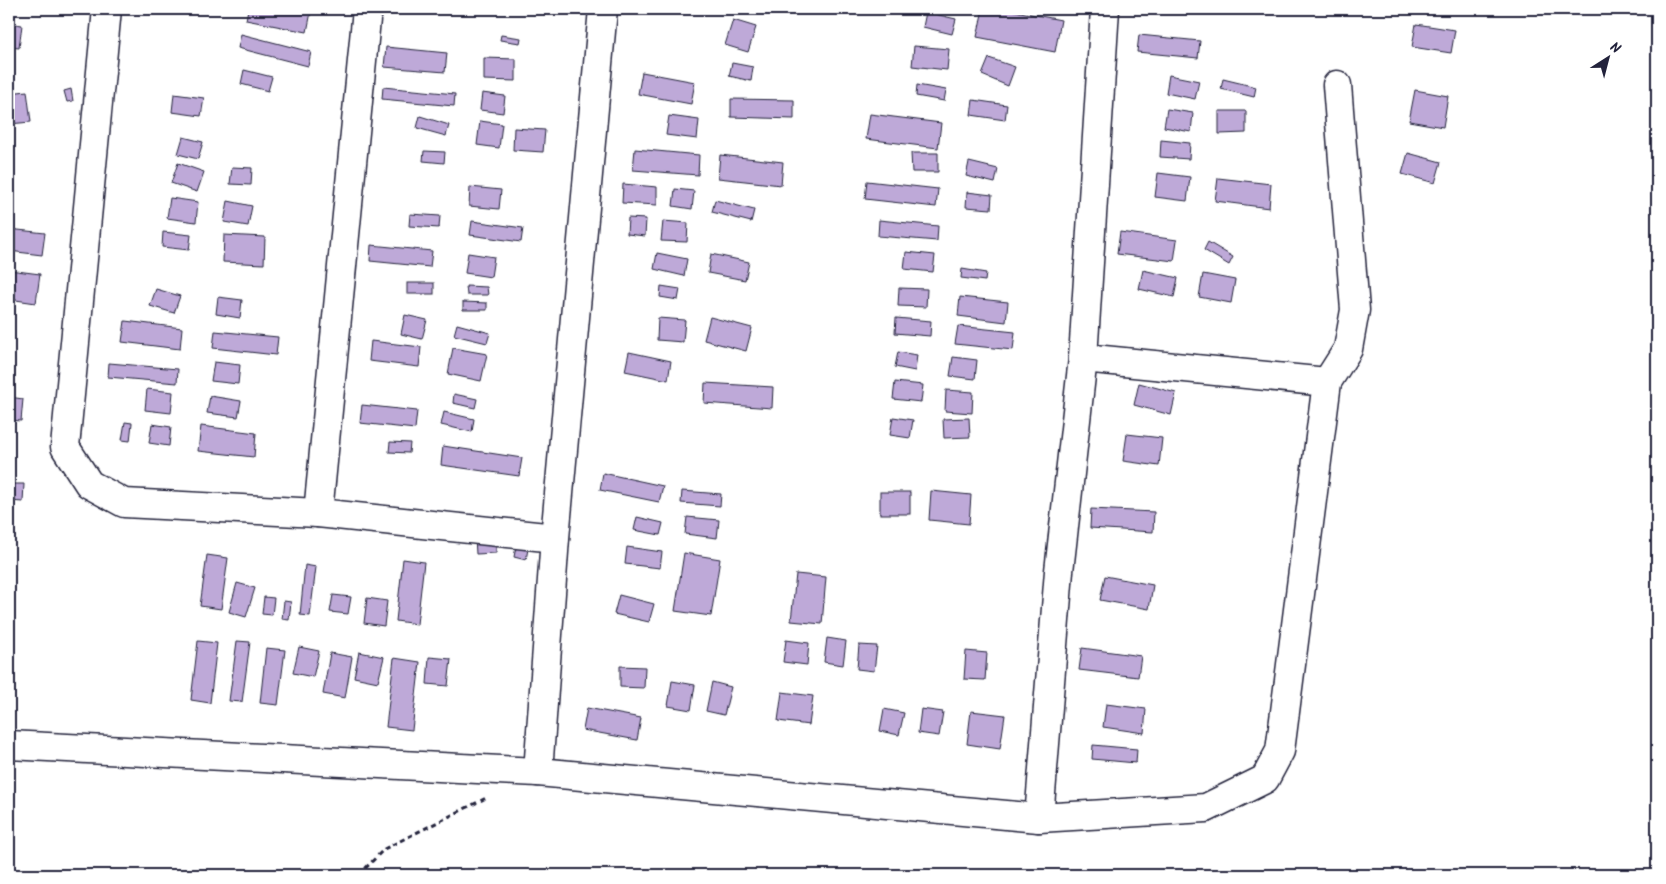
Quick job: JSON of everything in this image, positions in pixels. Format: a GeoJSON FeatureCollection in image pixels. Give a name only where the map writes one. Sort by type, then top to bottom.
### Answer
{"type":"FeatureCollection","features":[{"type":"Feature","properties":{"kind":"street"},"geometry":{"type":"LineString","coordinates":[[107,9],[65,447],[89,484],[124,503],[318,513],[555,538]]}},
{"type":"Feature","properties":{"kind":"street"},"geometry":{"type":"LineString","coordinates":[[318,513],[366,9]]}},
{"type":"Feature","properties":{"kind":"street"},"geometry":{"type":"LineString","coordinates":[[538,772],[555,538],[603,9]]}},
{"type":"Feature","properties":{"kind":"street"},"geometry":{"type":"LineString","coordinates":[[1039,818],[1059,571],[1083,358],[1105,9]]}},
{"type":"Feature","properties":{"kind":"street"},"geometry":{"type":"LineString","coordinates":[[9,745],[538,772],[1039,818],[1206,808],[1264,779],[1280,751],[1327,382],[1348,349],[1354,310],[1337,85]]}},
{"type":"Feature","properties":{"kind":"street"},"geometry":{"type":"LineString","coordinates":[[1083,358],[1327,382]]}},
{"type":"Feature","properties":{"kind":"path"},"geometry":{"type":"LineString","coordinates":[[359,875],[384,848],[487,798]]}},
{"type":"Feature","properties":{"kind":"building"},"geometry":{"type":"Polygon","coordinates":[[[248,9],[296,9],[311,12],[307,32],[246,20],[248,9]]]}},
{"type":"Feature","properties":{"kind":"building"},"geometry":{"type":"Polygon","coordinates":[[[983,9],[1005,9],[1061,20],[1055,52],[977,37],[983,9]]]}},
{"type":"Feature","properties":{"kind":"building"},"geometry":{"type":"Polygon","coordinates":[[[926,12],[956,19],[952,34],[923,27],[926,12]]]}},
{"type":"Feature","properties":{"kind":"building"},"geometry":{"type":"Polygon","coordinates":[[[733,20],[756,27],[748,52],[725,45],[733,20]]]}},
{"type":"Feature","properties":{"kind":"building"},"geometry":{"type":"Polygon","coordinates":[[[9,23],[22,25],[19,48],[9,47],[9,23]]]}},
{"type":"Feature","properties":{"kind":"building"},"geometry":{"type":"Polygon","coordinates":[[[1416,24],[1455,30],[1451,53],[1412,47],[1416,24]]]}},
{"type":"Feature","properties":{"kind":"building"},"geometry":{"type":"Polygon","coordinates":[[[241,34],[311,52],[308,66],[238,48],[241,34]]]}},
{"type":"Feature","properties":{"kind":"building"},"geometry":{"type":"Polygon","coordinates":[[[501,35],[521,38],[520,43],[500,40],[501,35]]]}},
{"type":"Feature","properties":{"kind":"building"},"geometry":{"type":"Polygon","coordinates":[[[1139,35],[1200,41],[1198,58],[1137,52],[1139,35]]]}},
{"type":"Feature","properties":{"kind":"building"},"geometry":{"type":"Polygon","coordinates":[[[914,46],[949,49],[947,70],[912,66],[914,46]]]}},
{"type":"Feature","properties":{"kind":"building"},"geometry":{"type":"Polygon","coordinates":[[[386,47],[447,53],[445,72],[384,67],[386,47]]]}},
{"type":"Feature","properties":{"kind":"building"},"geometry":{"type":"Polygon","coordinates":[[[484,58],[516,59],[516,81],[484,80],[484,58]]]}},
{"type":"Feature","properties":{"kind":"building"},"geometry":{"type":"Polygon","coordinates":[[[989,58],[1015,67],[1008,86],[982,75],[989,58]]]}},
{"type":"Feature","properties":{"kind":"building"},"geometry":{"type":"Polygon","coordinates":[[[732,63],[753,67],[751,81],[729,76],[732,63]]]}},
{"type":"Feature","properties":{"kind":"building"},"geometry":{"type":"Polygon","coordinates":[[[244,70],[272,77],[268,91],[241,84],[244,70]]]}},
{"type":"Feature","properties":{"kind":"building"},"geometry":{"type":"Polygon","coordinates":[[[642,72],[695,82],[691,104],[638,94],[642,72]]]}},
{"type":"Feature","properties":{"kind":"building"},"geometry":{"type":"Polygon","coordinates":[[[1169,75],[1199,81],[1195,99],[1166,93],[1169,75]]]}},
{"type":"Feature","properties":{"kind":"building"},"geometry":{"type":"Polygon","coordinates":[[[1223,79],[1256,87],[1254,97],[1221,89],[1223,79]]]}},
{"type":"Feature","properties":{"kind":"building"},"geometry":{"type":"Polygon","coordinates":[[[917,85],[946,90],[944,101],[916,96],[917,85]]]}},
{"type":"Feature","properties":{"kind":"building"},"geometry":{"type":"Polygon","coordinates":[[[383,87],[455,94],[454,106],[382,99],[383,87]]]}},
{"type":"Feature","properties":{"kind":"building"},"geometry":{"type":"Polygon","coordinates":[[[71,89],[73,101],[67,102],[64,91],[71,89]]]}},
{"type":"Feature","properties":{"kind":"building"},"geometry":{"type":"Polygon","coordinates":[[[1415,90],[1448,96],[1443,127],[1409,121],[1415,90]]]}},
{"type":"Feature","properties":{"kind":"building"},"geometry":{"type":"Polygon","coordinates":[[[27,91],[31,122],[9,124],[9,93],[27,91]]]}},
{"type":"Feature","properties":{"kind":"building"},"geometry":{"type":"Polygon","coordinates":[[[482,93],[505,96],[503,113],[480,110],[482,93]]]}},
{"type":"Feature","properties":{"kind":"building"},"geometry":{"type":"Polygon","coordinates":[[[174,94],[204,98],[201,116],[172,112],[174,94]]]}},
{"type":"Feature","properties":{"kind":"building"},"geometry":{"type":"Polygon","coordinates":[[[731,99],[794,100],[794,119],[731,117],[731,99]]]}},
{"type":"Feature","properties":{"kind":"building"},"geometry":{"type":"Polygon","coordinates":[[[973,100],[1007,105],[1005,120],[971,115],[973,100]]]}},
{"type":"Feature","properties":{"kind":"building"},"geometry":{"type":"Polygon","coordinates":[[[1167,109],[1193,113],[1191,132],[1164,127],[1167,109]]]}},
{"type":"Feature","properties":{"kind":"building"},"geometry":{"type":"Polygon","coordinates":[[[1219,111],[1246,111],[1246,133],[1219,134],[1219,111]]]}},
{"type":"Feature","properties":{"kind":"building"},"geometry":{"type":"Polygon","coordinates":[[[870,114],[941,123],[938,148],[866,139],[870,114]]]}},
{"type":"Feature","properties":{"kind":"building"},"geometry":{"type":"Polygon","coordinates":[[[420,116],[449,125],[446,136],[417,128],[420,116]]]}},
{"type":"Feature","properties":{"kind":"building"},"geometry":{"type":"Polygon","coordinates":[[[669,116],[699,120],[697,139],[666,135],[669,116]]]}},
{"type":"Feature","properties":{"kind":"building"},"geometry":{"type":"Polygon","coordinates":[[[480,121],[502,124],[499,148],[477,145],[480,121]]]}},
{"type":"Feature","properties":{"kind":"building"},"geometry":{"type":"Polygon","coordinates":[[[514,128],[545,130],[543,152],[513,150],[514,128]]]}},
{"type":"Feature","properties":{"kind":"building"},"geometry":{"type":"Polygon","coordinates":[[[183,137],[203,142],[198,159],[178,154],[183,137]]]}},
{"type":"Feature","properties":{"kind":"building"},"geometry":{"type":"Polygon","coordinates":[[[1161,140],[1190,143],[1189,159],[1160,157],[1161,140]]]}},
{"type":"Feature","properties":{"kind":"building"},"geometry":{"type":"Polygon","coordinates":[[[635,149],[699,155],[698,175],[633,170],[635,149]]]}},
{"type":"Feature","properties":{"kind":"building"},"geometry":{"type":"Polygon","coordinates":[[[424,151],[445,152],[444,163],[423,161],[424,151]]]}},
{"type":"Feature","properties":{"kind":"building"},"geometry":{"type":"Polygon","coordinates":[[[911,153],[938,153],[938,172],[912,172],[911,153]]]}},
{"type":"Feature","properties":{"kind":"building"},"geometry":{"type":"Polygon","coordinates":[[[1408,153],[1441,162],[1435,183],[1402,174],[1408,153]]]}},
{"type":"Feature","properties":{"kind":"building"},"geometry":{"type":"Polygon","coordinates":[[[720,155],[783,162],[781,185],[718,178],[720,155]]]}},
{"type":"Feature","properties":{"kind":"building"},"geometry":{"type":"Polygon","coordinates":[[[969,162],[998,169],[995,183],[966,176],[969,162]]]}},
{"type":"Feature","properties":{"kind":"building"},"geometry":{"type":"Polygon","coordinates":[[[178,163],[204,172],[197,192],[171,183],[178,163]]]}},
{"type":"Feature","properties":{"kind":"building"},"geometry":{"type":"Polygon","coordinates":[[[232,167],[252,168],[251,185],[230,184],[232,167]]]}},
{"type":"Feature","properties":{"kind":"building"},"geometry":{"type":"Polygon","coordinates":[[[1158,173],[1190,177],[1187,201],[1155,197],[1158,173]]]}},
{"type":"Feature","properties":{"kind":"building"},"geometry":{"type":"Polygon","coordinates":[[[1218,178],[1271,184],[1269,208],[1215,201],[1218,178]]]}},
{"type":"Feature","properties":{"kind":"building"},"geometry":{"type":"Polygon","coordinates":[[[867,181],[938,189],[936,207],[865,199],[867,181]]]}},
{"type":"Feature","properties":{"kind":"building"},"geometry":{"type":"Polygon","coordinates":[[[623,184],[657,187],[657,205],[622,203],[623,184]]]}},
{"type":"Feature","properties":{"kind":"building"},"geometry":{"type":"Polygon","coordinates":[[[470,187],[501,190],[499,209],[469,206],[470,187]]]}},
{"type":"Feature","properties":{"kind":"building"},"geometry":{"type":"Polygon","coordinates":[[[675,189],[694,191],[692,209],[673,206],[675,189]]]}},
{"type":"Feature","properties":{"kind":"building"},"geometry":{"type":"Polygon","coordinates":[[[967,192],[992,195],[991,209],[966,207],[967,192]]]}},
{"type":"Feature","properties":{"kind":"building"},"geometry":{"type":"Polygon","coordinates":[[[170,198],[198,202],[196,222],[167,218],[170,198]]]}},
{"type":"Feature","properties":{"kind":"building"},"geometry":{"type":"Polygon","coordinates":[[[715,200],[754,210],[751,222],[712,212],[715,200]]]}},
{"type":"Feature","properties":{"kind":"building"},"geometry":{"type":"Polygon","coordinates":[[[228,201],[252,206],[248,226],[224,222],[228,201]]]}},
{"type":"Feature","properties":{"kind":"building"},"geometry":{"type":"Polygon","coordinates":[[[410,214],[440,216],[439,228],[409,226],[410,214]]]}},
{"type":"Feature","properties":{"kind":"building"},"geometry":{"type":"Polygon","coordinates":[[[628,218],[646,219],[645,236],[627,234],[628,218]]]}},
{"type":"Feature","properties":{"kind":"building"},"geometry":{"type":"Polygon","coordinates":[[[879,220],[938,226],[937,241],[878,236],[879,220]]]}},
{"type":"Feature","properties":{"kind":"building"},"geometry":{"type":"Polygon","coordinates":[[[472,221],[523,228],[521,242],[470,235],[472,221]]]}},
{"type":"Feature","properties":{"kind":"building"},"geometry":{"type":"Polygon","coordinates":[[[663,221],[688,223],[687,242],[661,241],[663,221]]]}},
{"type":"Feature","properties":{"kind":"building"},"geometry":{"type":"Polygon","coordinates":[[[9,229],[45,233],[42,255],[9,251],[9,229]]]}},
{"type":"Feature","properties":{"kind":"building"},"geometry":{"type":"Polygon","coordinates":[[[163,232],[191,235],[189,250],[162,247],[163,232]]]}},
{"type":"Feature","properties":{"kind":"building"},"geometry":{"type":"Polygon","coordinates":[[[1120,232],[1177,240],[1174,261],[1117,254],[1120,232]]]}},
{"type":"Feature","properties":{"kind":"building"},"geometry":{"type":"Polygon","coordinates":[[[224,235],[265,237],[264,264],[223,262],[224,235]]]}},
{"type":"Feature","properties":{"kind":"building"},"geometry":{"type":"Polygon","coordinates":[[[1208,242],[1233,257],[1229,265],[1204,250],[1208,242]]]}},
{"type":"Feature","properties":{"kind":"building"},"geometry":{"type":"Polygon","coordinates":[[[371,245],[432,251],[430,267],[370,261],[371,245]]]}},
{"type":"Feature","properties":{"kind":"building"},"geometry":{"type":"Polygon","coordinates":[[[906,252],[935,255],[933,272],[904,269],[906,252]]]}},
{"type":"Feature","properties":{"kind":"building"},"geometry":{"type":"Polygon","coordinates":[[[468,253],[494,257],[491,277],[465,273],[468,253]]]}},
{"type":"Feature","properties":{"kind":"building"},"geometry":{"type":"Polygon","coordinates":[[[657,253],[687,259],[684,276],[654,269],[657,253]]]}},
{"type":"Feature","properties":{"kind":"building"},"geometry":{"type":"Polygon","coordinates":[[[711,254],[749,262],[745,280],[708,273],[711,254]]]}},
{"type":"Feature","properties":{"kind":"building"},"geometry":{"type":"Polygon","coordinates":[[[962,269],[986,273],[985,281],[961,278],[962,269]]]}},
{"type":"Feature","properties":{"kind":"building"},"geometry":{"type":"Polygon","coordinates":[[[9,270],[40,274],[36,303],[9,299],[9,270]]]}},
{"type":"Feature","properties":{"kind":"building"},"geometry":{"type":"Polygon","coordinates":[[[1143,270],[1178,278],[1174,297],[1139,289],[1143,270]]]}},
{"type":"Feature","properties":{"kind":"building"},"geometry":{"type":"Polygon","coordinates":[[[1203,274],[1235,280],[1231,303],[1199,297],[1203,274]]]}},
{"type":"Feature","properties":{"kind":"building"},"geometry":{"type":"Polygon","coordinates":[[[407,283],[434,283],[434,294],[407,294],[407,283]]]}},
{"type":"Feature","properties":{"kind":"building"},"geometry":{"type":"Polygon","coordinates":[[[466,286],[487,287],[488,295],[467,295],[466,286]]]}},
{"type":"Feature","properties":{"kind":"building"},"geometry":{"type":"Polygon","coordinates":[[[661,286],[680,289],[678,300],[660,297],[661,286]]]}},
{"type":"Feature","properties":{"kind":"building"},"geometry":{"type":"Polygon","coordinates":[[[899,288],[927,289],[926,307],[898,306],[899,288]]]}},
{"type":"Feature","properties":{"kind":"building"},"geometry":{"type":"Polygon","coordinates":[[[156,289],[180,296],[174,313],[150,306],[156,289]]]}},
{"type":"Feature","properties":{"kind":"building"},"geometry":{"type":"Polygon","coordinates":[[[218,297],[242,300],[240,318],[216,314],[218,297]]]}},
{"type":"Feature","properties":{"kind":"building"},"geometry":{"type":"Polygon","coordinates":[[[960,297],[1008,302],[1006,322],[958,316],[960,297]]]}},
{"type":"Feature","properties":{"kind":"building"},"geometry":{"type":"Polygon","coordinates":[[[463,302],[487,303],[487,310],[463,310],[463,302]]]}},
{"type":"Feature","properties":{"kind":"building"},"geometry":{"type":"Polygon","coordinates":[[[405,315],[427,320],[422,339],[401,334],[405,315]]]}},
{"type":"Feature","properties":{"kind":"building"},"geometry":{"type":"Polygon","coordinates":[[[710,317],[752,328],[746,351],[704,340],[710,317]]]}},
{"type":"Feature","properties":{"kind":"building"},"geometry":{"type":"Polygon","coordinates":[[[658,318],[685,320],[683,342],[657,340],[658,318]]]}},
{"type":"Feature","properties":{"kind":"building"},"geometry":{"type":"Polygon","coordinates":[[[896,318],[931,321],[930,336],[895,333],[896,318]]]}},
{"type":"Feature","properties":{"kind":"building"},"geometry":{"type":"Polygon","coordinates":[[[125,321],[182,328],[180,349],[122,342],[125,321]]]}},
{"type":"Feature","properties":{"kind":"building"},"geometry":{"type":"Polygon","coordinates":[[[457,324],[490,333],[487,343],[454,335],[457,324]]]}},
{"type":"Feature","properties":{"kind":"building"},"geometry":{"type":"Polygon","coordinates":[[[958,326],[1015,332],[1013,350],[955,344],[958,326]]]}},
{"type":"Feature","properties":{"kind":"building"},"geometry":{"type":"Polygon","coordinates":[[[215,331],[278,337],[276,355],[213,348],[215,331]]]}},
{"type":"Feature","properties":{"kind":"building"},"geometry":{"type":"Polygon","coordinates":[[[371,341],[421,347],[419,367],[369,361],[371,341]]]}},
{"type":"Feature","properties":{"kind":"building"},"geometry":{"type":"Polygon","coordinates":[[[453,348],[487,354],[481,381],[448,374],[453,348]]]}},
{"type":"Feature","properties":{"kind":"building"},"geometry":{"type":"Polygon","coordinates":[[[629,352],[671,361],[668,380],[625,371],[629,352]]]}},
{"type":"Feature","properties":{"kind":"building"},"geometry":{"type":"Polygon","coordinates":[[[898,352],[917,355],[915,371],[895,367],[898,352]]]}},
{"type":"Feature","properties":{"kind":"building"},"geometry":{"type":"Polygon","coordinates":[[[953,357],[977,360],[975,379],[950,376],[953,357]]]}},
{"type":"Feature","properties":{"kind":"building"},"geometry":{"type":"Polygon","coordinates":[[[214,362],[240,365],[238,384],[211,381],[214,362]]]}},
{"type":"Feature","properties":{"kind":"building"},"geometry":{"type":"Polygon","coordinates":[[[109,363],[178,369],[177,383],[108,377],[109,363]]]}},
{"type":"Feature","properties":{"kind":"building"},"geometry":{"type":"Polygon","coordinates":[[[895,382],[923,385],[921,402],[893,399],[895,382]]]}},
{"type":"Feature","properties":{"kind":"building"},"geometry":{"type":"Polygon","coordinates":[[[705,383],[773,387],[772,408],[704,403],[705,383]]]}},
{"type":"Feature","properties":{"kind":"building"},"geometry":{"type":"Polygon","coordinates":[[[1139,383],[1176,393],[1171,415],[1134,405],[1139,383]]]}},
{"type":"Feature","properties":{"kind":"building"},"geometry":{"type":"Polygon","coordinates":[[[147,389],[173,392],[171,413],[145,410],[147,389]]]}},
{"type":"Feature","properties":{"kind":"building"},"geometry":{"type":"Polygon","coordinates":[[[946,390],[973,392],[972,413],[945,411],[946,390]]]}},
{"type":"Feature","properties":{"kind":"building"},"geometry":{"type":"Polygon","coordinates":[[[454,394],[477,399],[475,408],[453,403],[454,394]]]}},
{"type":"Feature","properties":{"kind":"building"},"geometry":{"type":"Polygon","coordinates":[[[210,396],[241,401],[238,417],[207,413],[210,396]]]}},
{"type":"Feature","properties":{"kind":"building"},"geometry":{"type":"Polygon","coordinates":[[[9,397],[23,399],[21,421],[9,420],[9,397]]]}},
{"type":"Feature","properties":{"kind":"building"},"geometry":{"type":"Polygon","coordinates":[[[362,405],[417,411],[415,429],[360,423],[362,405]]]}},
{"type":"Feature","properties":{"kind":"building"},"geometry":{"type":"Polygon","coordinates":[[[444,412],[474,419],[472,432],[441,425],[444,412]]]}},
{"type":"Feature","properties":{"kind":"building"},"geometry":{"type":"Polygon","coordinates":[[[893,417],[913,420],[910,438],[890,435],[893,417]]]}},
{"type":"Feature","properties":{"kind":"building"},"geometry":{"type":"Polygon","coordinates":[[[969,418],[970,437],[944,438],[943,419],[969,418]]]}},
{"type":"Feature","properties":{"kind":"building"},"geometry":{"type":"Polygon","coordinates":[[[125,422],[132,423],[130,441],[122,440],[125,422]]]}},
{"type":"Feature","properties":{"kind":"building"},"geometry":{"type":"Polygon","coordinates":[[[152,424],[171,427],[169,446],[149,443],[152,424]]]}},
{"type":"Feature","properties":{"kind":"building"},"geometry":{"type":"Polygon","coordinates":[[[201,426],[256,433],[254,457],[198,451],[201,426]]]}},
{"type":"Feature","properties":{"kind":"building"},"geometry":{"type":"Polygon","coordinates":[[[1127,434],[1162,438],[1159,466],[1123,461],[1127,434]]]}},
{"type":"Feature","properties":{"kind":"building"},"geometry":{"type":"Polygon","coordinates":[[[390,442],[410,443],[409,453],[389,452],[390,442]]]}},
{"type":"Feature","properties":{"kind":"building"},"geometry":{"type":"Polygon","coordinates":[[[443,446],[522,458],[519,476],[441,465],[443,446]]]}},
{"type":"Feature","properties":{"kind":"building"},"geometry":{"type":"Polygon","coordinates":[[[603,473],[663,486],[659,502],[600,490],[603,473]]]}},
{"type":"Feature","properties":{"kind":"building"},"geometry":{"type":"Polygon","coordinates":[[[9,484],[24,484],[23,502],[9,501],[9,484]]]}},
{"type":"Feature","properties":{"kind":"building"},"geometry":{"type":"Polygon","coordinates":[[[682,491],[721,494],[720,506],[681,503],[682,491]]]}},
{"type":"Feature","properties":{"kind":"building"},"geometry":{"type":"Polygon","coordinates":[[[931,491],[971,495],[969,524],[929,520],[931,491]]]}},
{"type":"Feature","properties":{"kind":"building"},"geometry":{"type":"Polygon","coordinates":[[[880,492],[910,492],[910,514],[880,514],[880,492]]]}},
{"type":"Feature","properties":{"kind":"building"},"geometry":{"type":"Polygon","coordinates":[[[1091,509],[1154,512],[1153,532],[1090,528],[1091,509]]]}},
{"type":"Feature","properties":{"kind":"building"},"geometry":{"type":"Polygon","coordinates":[[[637,517],[663,523],[660,535],[634,530],[637,517]]]}},
{"type":"Feature","properties":{"kind":"building"},"geometry":{"type":"Polygon","coordinates":[[[687,517],[719,520],[717,538],[685,534],[687,517]]]}},
{"type":"Feature","properties":{"kind":"building"},"geometry":{"type":"Polygon","coordinates":[[[496,537],[496,553],[476,554],[475,538],[496,537]]]}},
{"type":"Feature","properties":{"kind":"building"},"geometry":{"type":"Polygon","coordinates":[[[517,541],[529,543],[526,560],[514,557],[517,541]]]}},
{"type":"Feature","properties":{"kind":"building"},"geometry":{"type":"Polygon","coordinates":[[[627,547],[662,552],[660,568],[625,564],[627,547]]]}},
{"type":"Feature","properties":{"kind":"building"},"geometry":{"type":"Polygon","coordinates":[[[684,553],[720,559],[711,616],[675,611],[684,553]]]}},
{"type":"Feature","properties":{"kind":"building"},"geometry":{"type":"Polygon","coordinates":[[[207,555],[228,558],[221,609],[200,606],[207,555]]]}},
{"type":"Feature","properties":{"kind":"building"},"geometry":{"type":"Polygon","coordinates":[[[403,559],[424,562],[417,624],[396,621],[403,559]]]}},
{"type":"Feature","properties":{"kind":"building"},"geometry":{"type":"Polygon","coordinates":[[[305,565],[316,567],[310,616],[300,615],[305,565]]]}},
{"type":"Feature","properties":{"kind":"building"},"geometry":{"type":"Polygon","coordinates":[[[796,574],[826,577],[822,624],[791,621],[796,574]]]}},
{"type":"Feature","properties":{"kind":"building"},"geometry":{"type":"Polygon","coordinates":[[[1105,576],[1153,585],[1149,609],[1100,600],[1105,576]]]}},
{"type":"Feature","properties":{"kind":"building"},"geometry":{"type":"Polygon","coordinates":[[[237,583],[255,588],[246,617],[229,612],[237,583]]]}},
{"type":"Feature","properties":{"kind":"building"},"geometry":{"type":"Polygon","coordinates":[[[333,595],[351,597],[348,614],[330,612],[333,595]]]}},
{"type":"Feature","properties":{"kind":"building"},"geometry":{"type":"Polygon","coordinates":[[[619,595],[654,604],[649,622],[614,614],[619,595]]]}},
{"type":"Feature","properties":{"kind":"building"},"geometry":{"type":"Polygon","coordinates":[[[264,597],[274,598],[272,615],[262,614],[264,597]]]}},
{"type":"Feature","properties":{"kind":"building"},"geometry":{"type":"Polygon","coordinates":[[[367,598],[387,601],[384,626],[364,623],[367,598]]]}},
{"type":"Feature","properties":{"kind":"building"},"geometry":{"type":"Polygon","coordinates":[[[284,601],[291,602],[289,620],[282,619],[284,601]]]}},
{"type":"Feature","properties":{"kind":"building"},"geometry":{"type":"Polygon","coordinates":[[[827,638],[846,641],[843,665],[824,662],[827,638]]]}},
{"type":"Feature","properties":{"kind":"building"},"geometry":{"type":"Polygon","coordinates":[[[786,640],[809,643],[807,665],[783,662],[786,640]]]}},
{"type":"Feature","properties":{"kind":"building"},"geometry":{"type":"Polygon","coordinates":[[[198,641],[217,643],[210,703],[191,700],[198,641]]]}},
{"type":"Feature","properties":{"kind":"building"},"geometry":{"type":"Polygon","coordinates":[[[237,641],[250,642],[242,702],[229,701],[237,641]]]}},
{"type":"Feature","properties":{"kind":"building"},"geometry":{"type":"Polygon","coordinates":[[[859,645],[877,646],[874,671],[857,669],[859,645]]]}},
{"type":"Feature","properties":{"kind":"building"},"geometry":{"type":"Polygon","coordinates":[[[299,647],[319,651],[313,677],[293,673],[299,647]]]}},
{"type":"Feature","properties":{"kind":"building"},"geometry":{"type":"Polygon","coordinates":[[[266,648],[285,650],[278,705],[260,703],[266,648]]]}},
{"type":"Feature","properties":{"kind":"building"},"geometry":{"type":"Polygon","coordinates":[[[1082,648],[1141,656],[1138,677],[1079,670],[1082,648]]]}},
{"type":"Feature","properties":{"kind":"building"},"geometry":{"type":"Polygon","coordinates":[[[966,651],[987,653],[985,680],[964,679],[966,651]]]}},
{"type":"Feature","properties":{"kind":"building"},"geometry":{"type":"Polygon","coordinates":[[[359,652],[384,657],[378,682],[354,677],[359,652]]]}},
{"type":"Feature","properties":{"kind":"building"},"geometry":{"type":"Polygon","coordinates":[[[330,653],[352,657],[345,698],[323,694],[330,653]]]}},
{"type":"Feature","properties":{"kind":"building"},"geometry":{"type":"Polygon","coordinates":[[[429,657],[451,659],[448,686],[427,684],[429,657]]]}},
{"type":"Feature","properties":{"kind":"building"},"geometry":{"type":"Polygon","coordinates":[[[394,658],[420,662],[412,730],[386,727],[394,658]]]}},
{"type":"Feature","properties":{"kind":"building"},"geometry":{"type":"Polygon","coordinates":[[[620,666],[645,667],[644,688],[620,687],[620,666]]]}},
{"type":"Feature","properties":{"kind":"building"},"geometry":{"type":"Polygon","coordinates":[[[672,681],[695,685],[691,710],[668,706],[672,681]]]}},
{"type":"Feature","properties":{"kind":"building"},"geometry":{"type":"Polygon","coordinates":[[[712,682],[731,687],[724,715],[706,711],[712,682]]]}},
{"type":"Feature","properties":{"kind":"building"},"geometry":{"type":"Polygon","coordinates":[[[782,692],[813,696],[809,725],[778,721],[782,692]]]}},
{"type":"Feature","properties":{"kind":"building"},"geometry":{"type":"Polygon","coordinates":[[[1106,704],[1146,709],[1144,733],[1103,727],[1106,704]]]}},
{"type":"Feature","properties":{"kind":"building"},"geometry":{"type":"Polygon","coordinates":[[[587,708],[641,718],[637,740],[583,730],[587,708]]]}},
{"type":"Feature","properties":{"kind":"building"},"geometry":{"type":"Polygon","coordinates":[[[884,709],[904,713],[899,735],[880,731],[884,709]]]}},
{"type":"Feature","properties":{"kind":"building"},"geometry":{"type":"Polygon","coordinates":[[[921,709],[943,712],[939,736],[918,733],[921,709]]]}},
{"type":"Feature","properties":{"kind":"building"},"geometry":{"type":"Polygon","coordinates":[[[971,711],[1005,715],[1000,749],[967,744],[971,711]]]}},
{"type":"Feature","properties":{"kind":"building"},"geometry":{"type":"Polygon","coordinates":[[[1093,745],[1137,749],[1136,763],[1092,759],[1093,745]]]}}]}
